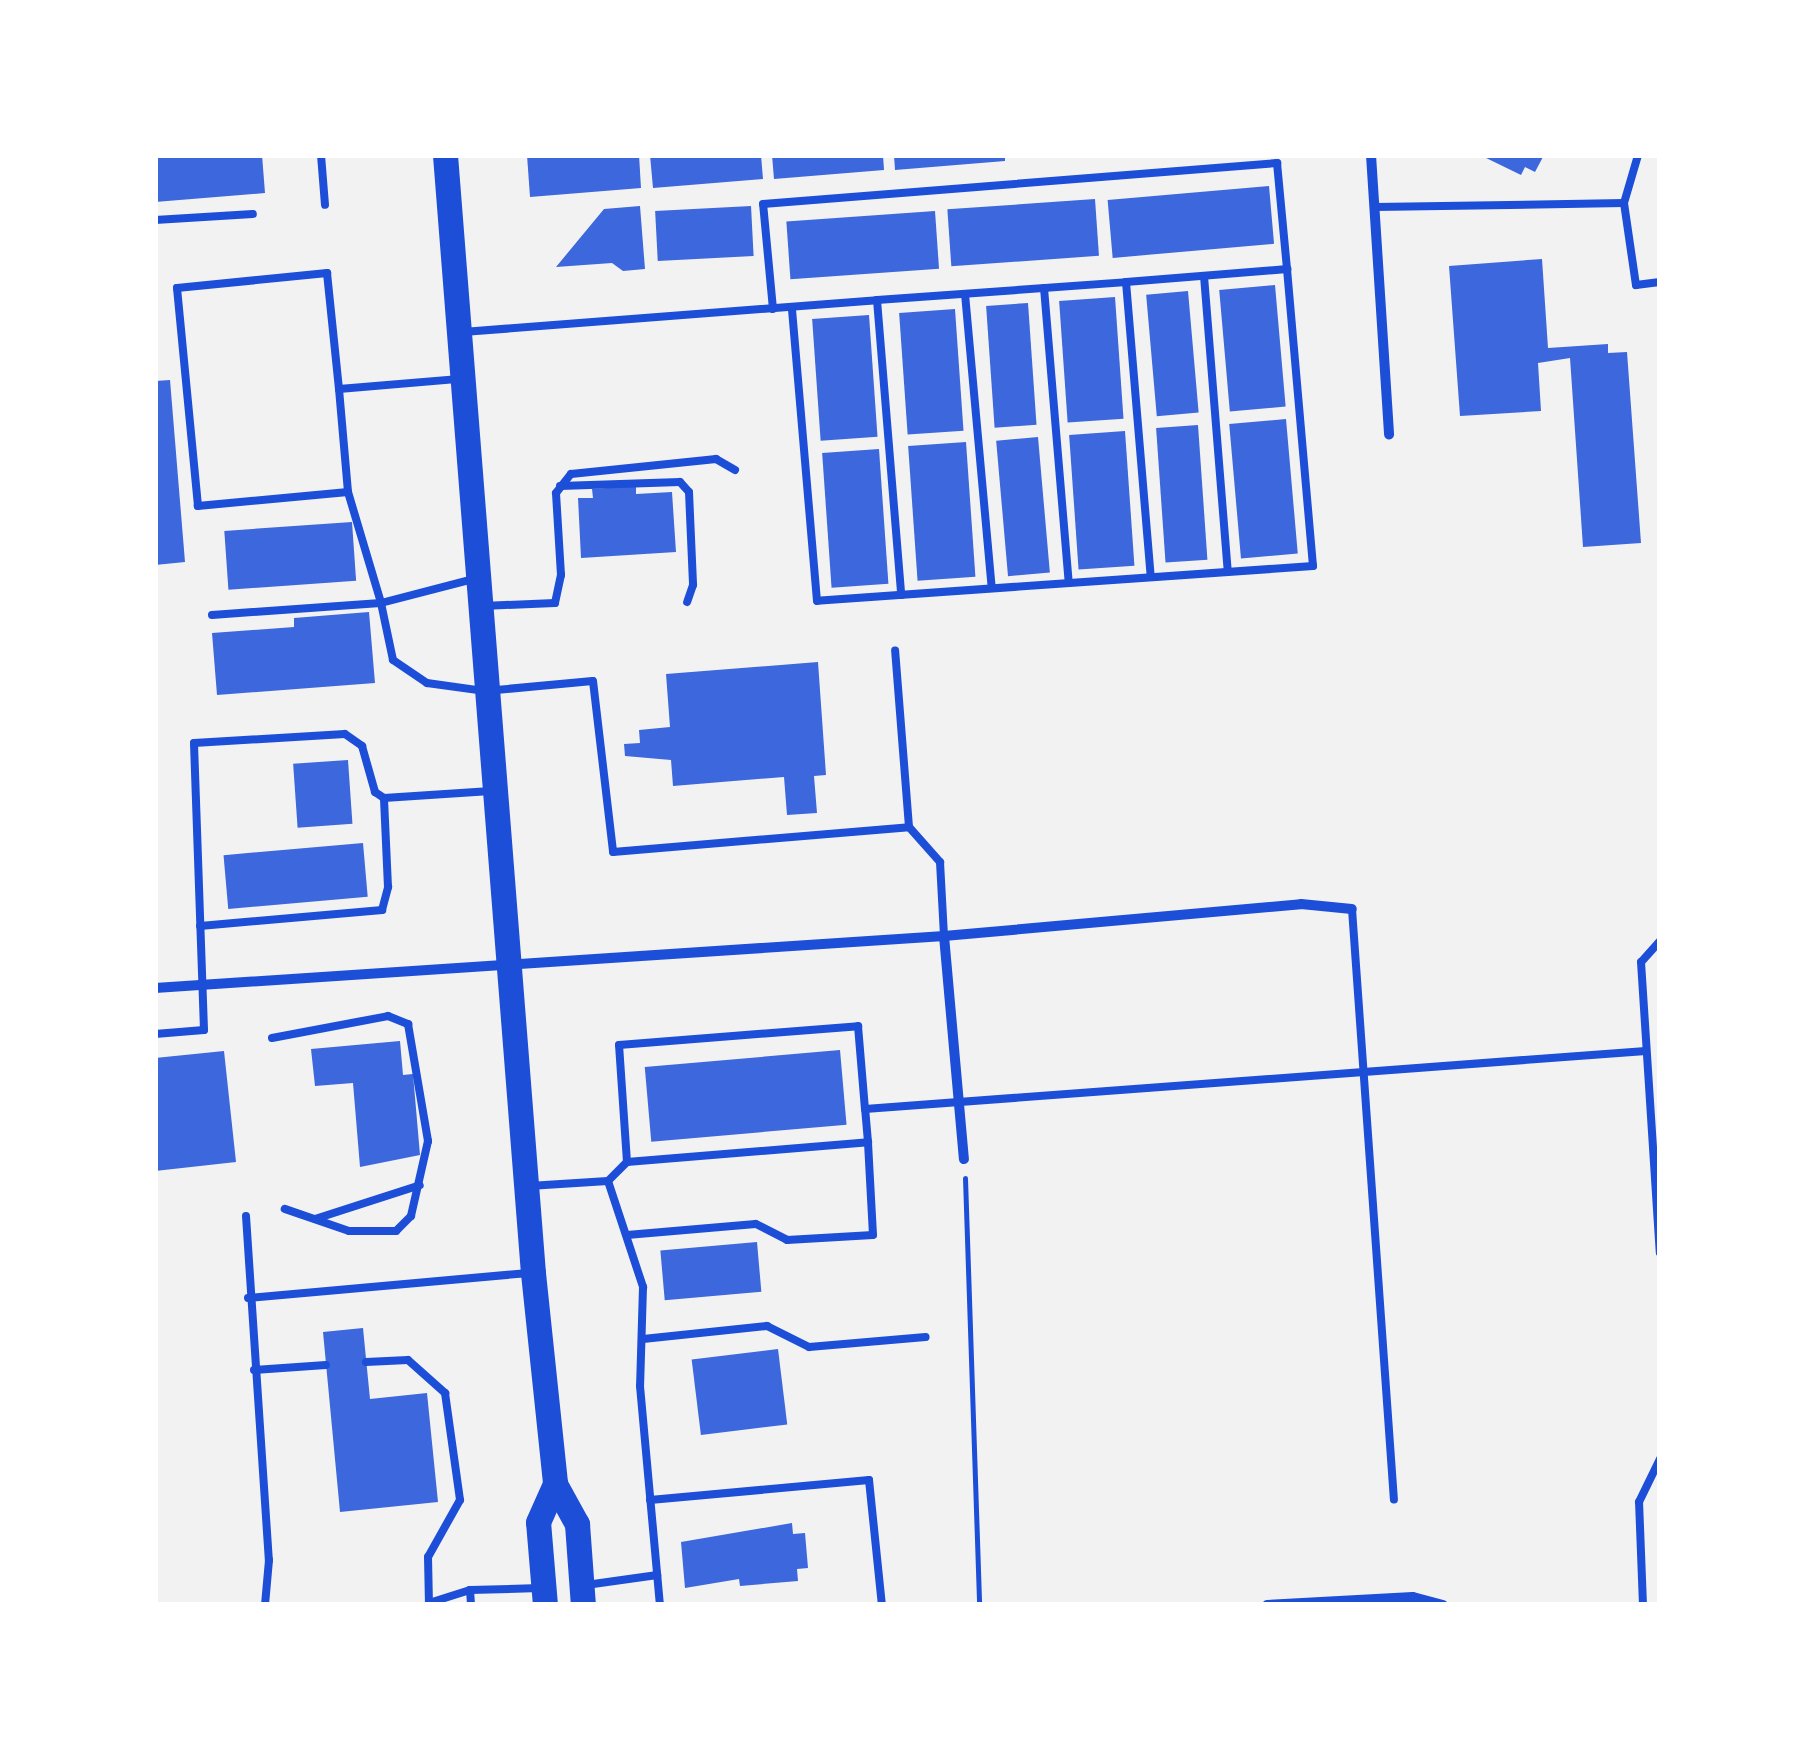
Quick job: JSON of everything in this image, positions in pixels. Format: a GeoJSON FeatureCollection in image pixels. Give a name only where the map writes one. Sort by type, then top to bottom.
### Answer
{"type":"FeatureCollection","features":[{"type":"Feature","properties":{"kind":"main road"},"geometry":{"type":"LineString","coordinates":[[450,161],[478,606],[525,1187],[555,1484],[578,1524],[582,1595]]}},
{"type":"Feature","properties":{"kind":"main road"},"geometry":{"type":"LineString","coordinates":[[544,1596],[538,1522],[555,1484]]}},
{"type":"Feature","properties":{"kind":"street"},"geometry":{"type":"LineString","coordinates":[[1370,155],[1389,434]]}},
{"type":"Feature","properties":{"kind":"street"},"geometry":{"type":"LineString","coordinates":[[155,988],[944,936],[1301,904],[1352,909]]}},
{"type":"Feature","properties":{"kind":"street"},"geometry":{"type":"LineString","coordinates":[[944,936],[964,1159]]}},
{"type":"Feature","properties":{"kind":"street"},"geometry":{"type":"LineString","coordinates":[[1267,1605],[1413,1598],[1444,1605]]}},
{"type":"Feature","properties":{"kind":"lane"},"geometry":{"type":"LineString","coordinates":[[321,155],[325,205]]}},
{"type":"Feature","properties":{"kind":"lane"},"geometry":{"type":"LineString","coordinates":[[1638,155],[1624,203],[1636,284],[1660,282]]}},
{"type":"Feature","properties":{"kind":"lane"},"geometry":{"type":"LineString","coordinates":[[773,308],[764,204],[1277,163],[1313,566],[817,601],[792,307]]}},
{"type":"Feature","properties":{"kind":"lane"},"geometry":{"type":"LineString","coordinates":[[1375,207],[1624,203]]}},
{"type":"Feature","properties":{"kind":"lane"},"geometry":{"type":"LineString","coordinates":[[155,220],[253,214]]}},
{"type":"Feature","properties":{"kind":"lane"},"geometry":{"type":"LineString","coordinates":[[458,332],[1287,270]]}},
{"type":"Feature","properties":{"kind":"lane"},"geometry":{"type":"LineString","coordinates":[[348,492],[198,506],[176,288],[327,273],[348,492],[393,660],[427,683],[485,690],[592,681],[613,852],[909,827]]}},
{"type":"Feature","properties":{"kind":"lane"},"geometry":{"type":"LineString","coordinates":[[1204,276],[1228,572]]}},
{"type":"Feature","properties":{"kind":"lane"},"geometry":{"type":"LineString","coordinates":[[1126,282],[1150,577]]}},
{"type":"Feature","properties":{"kind":"lane"},"geometry":{"type":"LineString","coordinates":[[1044,288],[1069,583]]}},
{"type":"Feature","properties":{"kind":"lane"},"geometry":{"type":"LineString","coordinates":[[965,294],[992,588]]}},
{"type":"Feature","properties":{"kind":"lane"},"geometry":{"type":"LineString","coordinates":[[877,300],[901,595]]}},
{"type":"Feature","properties":{"kind":"lane"},"geometry":{"type":"LineString","coordinates":[[339,389],[462,379]]}},
{"type":"Feature","properties":{"kind":"lane"},"geometry":{"type":"LineString","coordinates":[[560,486],[588,470],[716,459],[735,470]]}},
{"type":"Feature","properties":{"kind":"lane"},"geometry":{"type":"LineString","coordinates":[[560,486],[680,482],[689,492],[693,586],[687,602]]}},
{"type":"Feature","properties":{"kind":"lane"},"geometry":{"type":"LineString","coordinates":[[478,606],[554,603],[560,486]]}},
{"type":"Feature","properties":{"kind":"lane"},"geometry":{"type":"LineString","coordinates":[[212,615],[381,604],[477,578]]}},
{"type":"Feature","properties":{"kind":"lane"},"geometry":{"type":"LineString","coordinates":[[896,651],[909,827],[940,862],[944,936]]}},
{"type":"Feature","properties":{"kind":"lane"},"geometry":{"type":"LineString","coordinates":[[155,1034],[204,1030],[194,743],[345,734],[362,746],[375,792],[384,798],[492,791]]}},
{"type":"Feature","properties":{"kind":"lane"},"geometry":{"type":"LineString","coordinates":[[200,926],[382,910],[388,887],[384,798]]}},
{"type":"Feature","properties":{"kind":"lane"},"geometry":{"type":"LineString","coordinates":[[1352,909],[1394,1500]]}},
{"type":"Feature","properties":{"kind":"lane"},"geometry":{"type":"LineString","coordinates":[[1660,941],[1640,962],[1660,1252]]}},
{"type":"Feature","properties":{"kind":"lane"},"geometry":{"type":"LineString","coordinates":[[272,1038],[388,1016],[408,1024],[416,1041],[428,1141],[410,1216],[396,1231],[376,1236],[285,1209]]}},
{"type":"Feature","properties":{"kind":"lane"},"geometry":{"type":"LineString","coordinates":[[627,1162],[619,1045],[858,1026],[874,1235],[787,1240],[756,1224],[627,1235]]}},
{"type":"Feature","properties":{"kind":"lane"},"geometry":{"type":"LineString","coordinates":[[865,1109],[1646,1051]]}},
{"type":"Feature","properties":{"kind":"lane"},"geometry":{"type":"LineString","coordinates":[[525,1187],[608,1181],[627,1162],[868,1142]]}},
{"type":"Feature","properties":{"kind":"lane"},"geometry":{"type":"LineString","coordinates":[[608,1181],[642,1287],[650,1500],[660,1605]]}},
{"type":"Feature","properties":{"kind":"lane"},"geometry":{"type":"LineString","coordinates":[[314,1219],[420,1185]]}},
{"type":"Feature","properties":{"kind":"lane"},"geometry":{"type":"LineString","coordinates":[[246,1216],[248,1298],[270,1560],[265,1605]]}},
{"type":"Feature","properties":{"kind":"lane"},"geometry":{"type":"LineString","coordinates":[[248,1298],[533,1273]]}},
{"type":"Feature","properties":{"kind":"lane"},"geometry":{"type":"LineString","coordinates":[[643,1339],[766,1326],[808,1348],[926,1337]]}},
{"type":"Feature","properties":{"kind":"lane"},"geometry":{"type":"LineString","coordinates":[[366,1362],[408,1360],[446,1393],[460,1500],[430,1551],[429,1604],[470,1590],[544,1596]]}},
{"type":"Feature","properties":{"kind":"lane"},"geometry":{"type":"LineString","coordinates":[[254,1370],[326,1365]]}},
{"type":"Feature","properties":{"kind":"lane"},"geometry":{"type":"LineString","coordinates":[[1643,1605],[1639,1502],[1660,1459]]}},
{"type":"Feature","properties":{"kind":"lane"},"geometry":{"type":"LineString","coordinates":[[650,1500],[869,1480],[882,1605]]}},
{"type":"Feature","properties":{"kind":"lane"},"geometry":{"type":"LineString","coordinates":[[582,1595],[657,1575]]}},
{"type":"Feature","properties":{"kind":"lane"},"geometry":{"type":"LineString","coordinates":[[470,1590],[471,1605]]}},
{"type":"Feature","properties":{"kind":"path"},"geometry":{"type":"LineString","coordinates":[[964,1159],[978,1605]]}},
{"type":"Feature","properties":{"kind":"building"},"geometry":{"type":"Polygon","coordinates":[[[155,155],[262,155],[265,193],[155,202],[155,155]]]}},
{"type":"Feature","properties":{"kind":"building"},"geometry":{"type":"Polygon","coordinates":[[[527,155],[639,155],[641,188],[530,197],[527,155]]]}},
{"type":"Feature","properties":{"kind":"building"},"geometry":{"type":"Polygon","coordinates":[[[650,155],[761,155],[763,179],[653,188],[650,155]]]}},
{"type":"Feature","properties":{"kind":"building"},"geometry":{"type":"Polygon","coordinates":[[[772,155],[883,155],[884,170],[774,179],[772,155]]]}},
{"type":"Feature","properties":{"kind":"building"},"geometry":{"type":"Polygon","coordinates":[[[894,155],[1005,155],[1005,161],[895,170],[894,155]]]}},
{"type":"Feature","properties":{"kind":"building"},"geometry":{"type":"Polygon","coordinates":[[[1480,155],[1544,155],[1535,172],[1525,167],[1521,175],[1480,155]]]}},
{"type":"Feature","properties":{"kind":"building"},"geometry":{"type":"Polygon","coordinates":[[[1269,186],[1274,244],[1113,258],[1108,200],[1269,186]]]}},
{"type":"Feature","properties":{"kind":"building"},"geometry":{"type":"Polygon","coordinates":[[[1095,199],[1099,256],[951,266],[947,209],[1095,199]]]}},
{"type":"Feature","properties":{"kind":"building"},"geometry":{"type":"Polygon","coordinates":[[[640,206],[645,269],[623,271],[612,263],[556,267],[604,209],[640,206]]]}},
{"type":"Feature","properties":{"kind":"building"},"geometry":{"type":"Polygon","coordinates":[[[751,206],[754,256],[658,261],[655,211],[751,206]]]}},
{"type":"Feature","properties":{"kind":"building"},"geometry":{"type":"Polygon","coordinates":[[[935,211],[939,269],[790,279],[786,221],[935,211]]]}},
{"type":"Feature","properties":{"kind":"building"},"geometry":{"type":"Polygon","coordinates":[[[1542,259],[1548,348],[1608,344],[1608,353],[1627,352],[1641,543],[1583,547],[1570,358],[1538,363],[1541,411],[1460,416],[1449,266],[1542,259]]]}},
{"type":"Feature","properties":{"kind":"building"},"geometry":{"type":"Polygon","coordinates":[[[1275,285],[1286,407],[1230,411],[1219,290],[1275,285]]]}},
{"type":"Feature","properties":{"kind":"building"},"geometry":{"type":"Polygon","coordinates":[[[1188,291],[1199,413],[1157,416],[1146,295],[1188,291]]]}},
{"type":"Feature","properties":{"kind":"building"},"geometry":{"type":"Polygon","coordinates":[[[1115,297],[1124,419],[1068,423],[1059,301],[1115,297]]]}},
{"type":"Feature","properties":{"kind":"building"},"geometry":{"type":"Polygon","coordinates":[[[1028,303],[1037,425],[995,428],[986,306],[1028,303]]]}},
{"type":"Feature","properties":{"kind":"building"},"geometry":{"type":"Polygon","coordinates":[[[955,309],[964,431],[908,435],[899,313],[955,309]]]}},
{"type":"Feature","properties":{"kind":"building"},"geometry":{"type":"Polygon","coordinates":[[[869,315],[878,437],[821,441],[812,319],[869,315]]]}},
{"type":"Feature","properties":{"kind":"building"},"geometry":{"type":"Polygon","coordinates":[[[170,380],[185,562],[155,565],[155,381],[170,380]]]}},
{"type":"Feature","properties":{"kind":"building"},"geometry":{"type":"Polygon","coordinates":[[[1286,419],[1298,553],[1241,558],[1229,424],[1286,419]]]}},
{"type":"Feature","properties":{"kind":"building"},"geometry":{"type":"Polygon","coordinates":[[[1198,425],[1207,560],[1166,563],[1156,428],[1198,425]]]}},
{"type":"Feature","properties":{"kind":"building"},"geometry":{"type":"Polygon","coordinates":[[[1125,431],[1134,566],[1079,570],[1069,435],[1125,431]]]}},
{"type":"Feature","properties":{"kind":"building"},"geometry":{"type":"Polygon","coordinates":[[[1038,437],[1050,572],[1008,576],[996,441],[1038,437]]]}},
{"type":"Feature","properties":{"kind":"building"},"geometry":{"type":"Polygon","coordinates":[[[966,442],[975,577],[918,581],[908,446],[966,442]]]}},
{"type":"Feature","properties":{"kind":"building"},"geometry":{"type":"Polygon","coordinates":[[[879,449],[888,584],[832,588],[822,453],[879,449]]]}},
{"type":"Feature","properties":{"kind":"building"},"geometry":{"type":"Polygon","coordinates":[[[636,486],[636,494],[672,492],[676,552],[581,558],[578,498],[593,498],[592,489],[636,486]]]}},
{"type":"Feature","properties":{"kind":"building"},"geometry":{"type":"Polygon","coordinates":[[[352,522],[356,581],[228,590],[224,531],[352,522]]]}},
{"type":"Feature","properties":{"kind":"building"},"geometry":{"type":"Polygon","coordinates":[[[369,612],[375,683],[217,695],[212,633],[294,627],[294,618],[369,612]]]}},
{"type":"Feature","properties":{"kind":"building"},"geometry":{"type":"Polygon","coordinates":[[[818,662],[826,775],[814,776],[817,813],[787,815],[784,777],[673,786],[671,760],[625,756],[624,744],[640,743],[639,730],[670,727],[666,674],[818,662]]]}},
{"type":"Feature","properties":{"kind":"building"},"geometry":{"type":"Polygon","coordinates":[[[348,760],[352,824],[298,828],[293,764],[348,760]]]}},
{"type":"Feature","properties":{"kind":"building"},"geometry":{"type":"Polygon","coordinates":[[[363,843],[368,897],[228,909],[224,855],[363,843]]]}},
{"type":"Feature","properties":{"kind":"building"},"geometry":{"type":"Polygon","coordinates":[[[400,1041],[403,1075],[413,1074],[420,1155],[360,1167],[353,1083],[315,1086],[311,1049],[400,1041]]]}},
{"type":"Feature","properties":{"kind":"building"},"geometry":{"type":"Polygon","coordinates":[[[840,1050],[847,1125],[651,1142],[645,1067],[840,1050]]]}},
{"type":"Feature","properties":{"kind":"building"},"geometry":{"type":"Polygon","coordinates":[[[224,1051],[236,1162],[155,1171],[155,1058],[224,1051]]]}},
{"type":"Feature","properties":{"kind":"building"},"geometry":{"type":"Polygon","coordinates":[[[757,1242],[761,1292],[665,1300],[660,1250],[757,1242]]]}},
{"type":"Feature","properties":{"kind":"building"},"geometry":{"type":"Polygon","coordinates":[[[363,1328],[370,1399],[427,1393],[438,1502],[340,1512],[323,1332],[363,1328]]]}},
{"type":"Feature","properties":{"kind":"building"},"geometry":{"type":"Polygon","coordinates":[[[778,1349],[787,1424],[701,1435],[692,1360],[778,1349]]]}},
{"type":"Feature","properties":{"kind":"building"},"geometry":{"type":"Polygon","coordinates":[[[792,1523],[793,1534],[805,1533],[808,1568],[797,1569],[798,1581],[740,1586],[739,1579],[685,1588],[681,1542],[792,1523]]]}}]}
